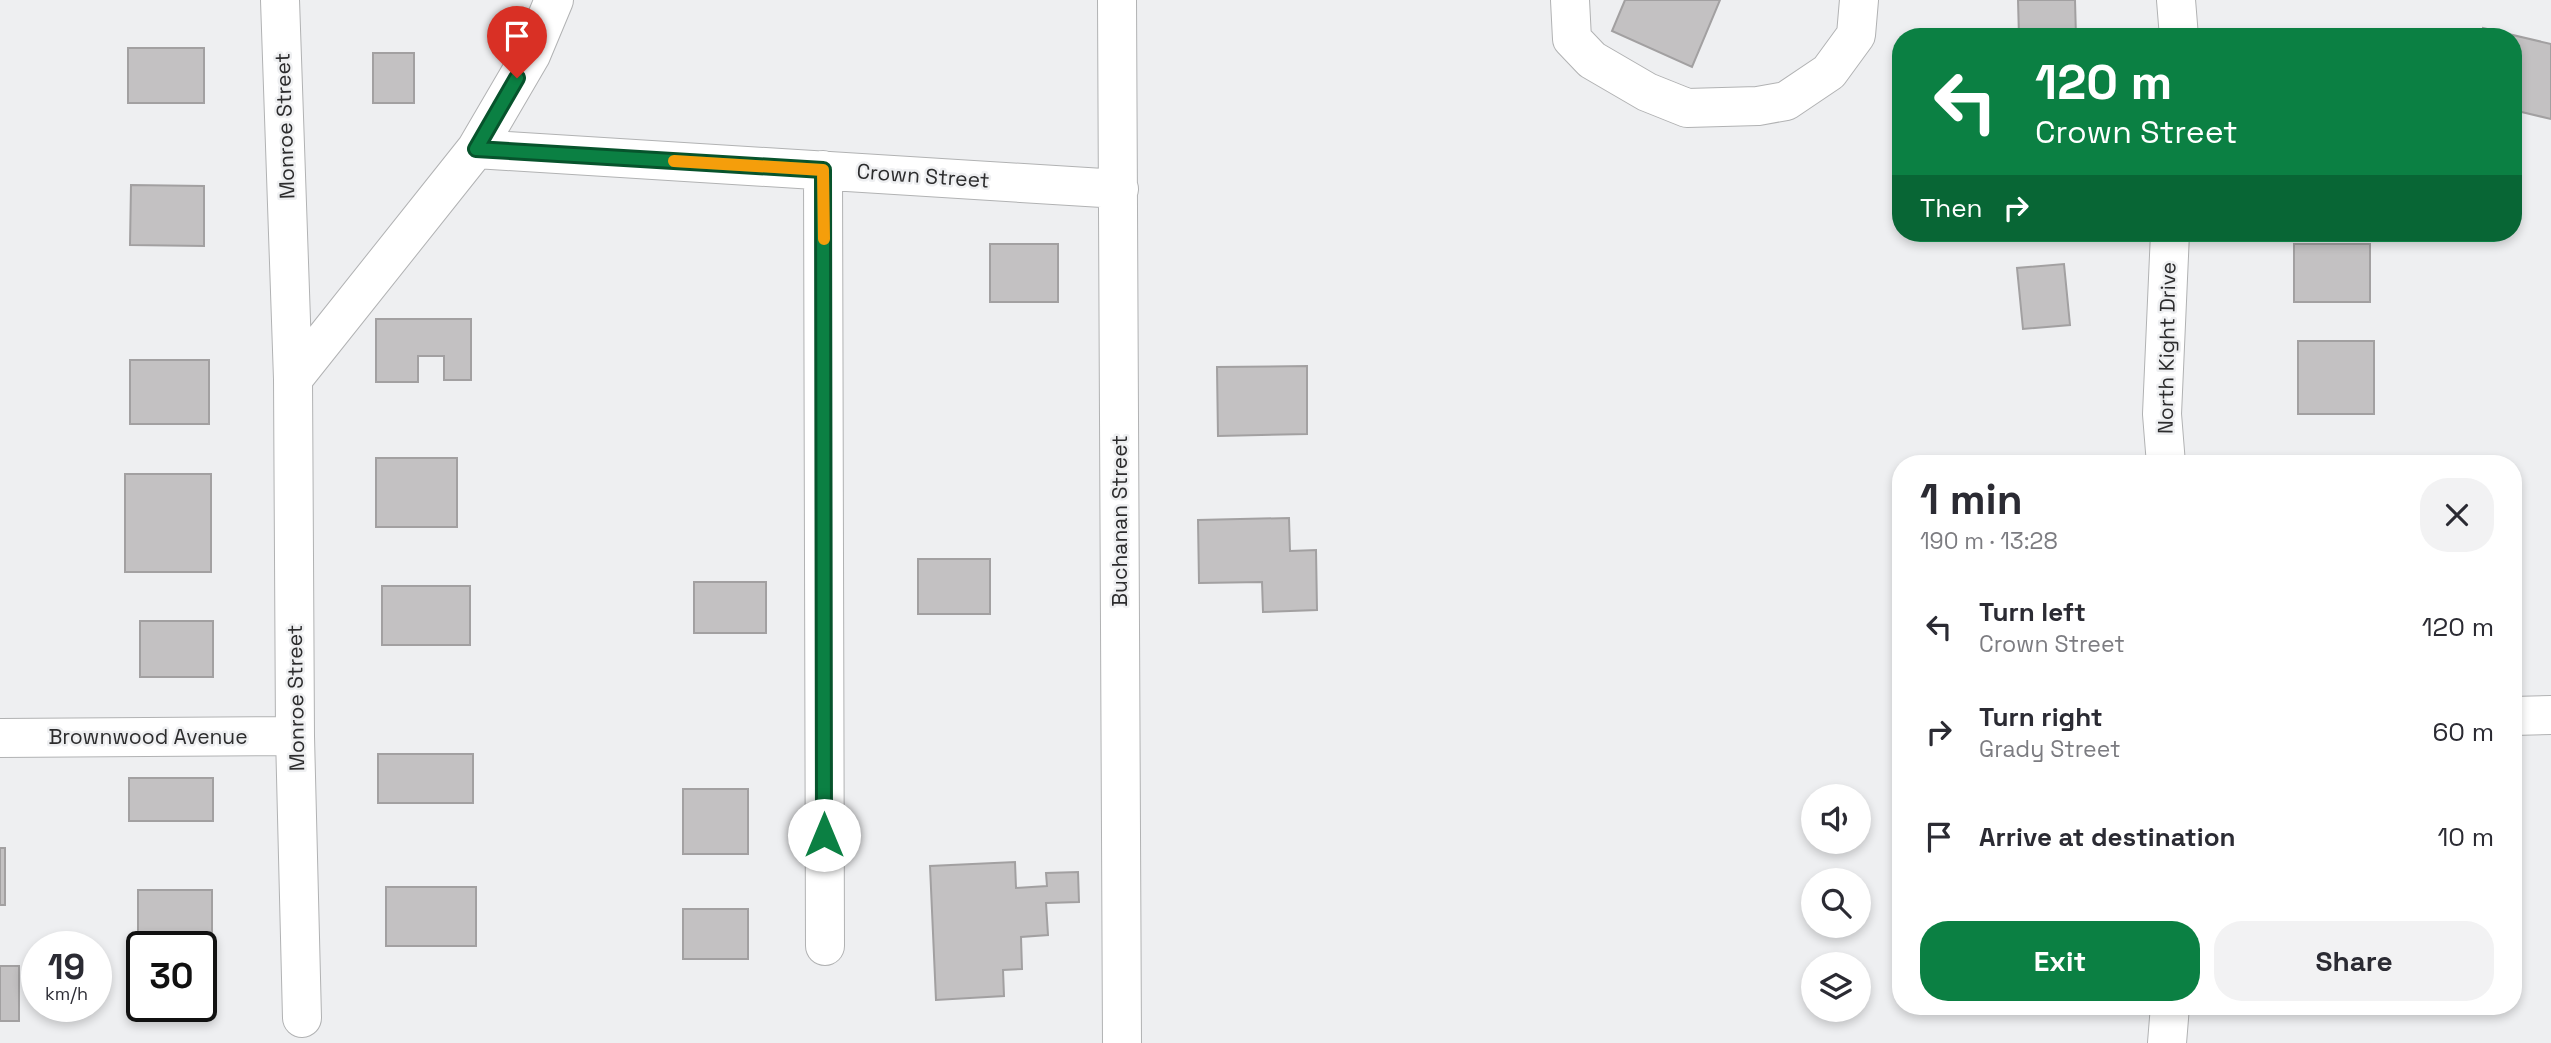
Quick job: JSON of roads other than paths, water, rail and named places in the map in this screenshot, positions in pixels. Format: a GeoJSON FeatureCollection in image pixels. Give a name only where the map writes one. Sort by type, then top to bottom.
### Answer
{"type":"FeatureCollection","features":[{"type":"Feature","properties":{"kind":"street","name":"Monroe Street"},"geometry":{"type":"LineString","coordinates":[[280,0],[293,379],[295,736],[302,1018]]}},
{"type":"Feature","properties":{"kind":"street"},"geometry":{"type":"LineString","coordinates":[[293,379],[476,149],[531,55],[554,0]]}},
{"type":"Feature","properties":{"kind":"street","name":"Buchanan Street"},"geometry":{"type":"LineString","coordinates":[[1117,0],[1122,1043]]}},
{"type":"Feature","properties":{"kind":"street"},"geometry":{"type":"LineString","coordinates":[[1570,0],[1572,39],[1592,60],[1647,92],[1687,108],[1758,106],[1786,101],[1829,72],[1856,35],[1859,0]]}},
{"type":"Feature","properties":{"kind":"street"},"geometry":{"type":"LineString","coordinates":[[2176,0],[2178,28]]}},
{"type":"Feature","properties":{"kind":"street","name":"Crown Street"},"geometry":{"type":"LineString","coordinates":[[476,149],[1119,189]]}},
{"type":"Feature","properties":{"kind":"street"},"geometry":{"type":"LineString","coordinates":[[823,170],[824,946]]}},
{"type":"Feature","properties":{"kind":"street","name":"North Kight Drive"},"geometry":{"type":"LineString","coordinates":[[2165,455],[2162,414],[2170,242]]}},
{"type":"Feature","properties":{"kind":"street"},"geometry":{"type":"LineString","coordinates":[[2522,716],[2551,716]]}},
{"type":"Feature","properties":{"kind":"street","name":"Brownwood Avenue"},"geometry":{"type":"LineString","coordinates":[[0,738],[295,736]]}},
{"type":"Feature","properties":{"kind":"street"},"geometry":{"type":"LineString","coordinates":[[2167,1043],[2169,1015]]}}]}
